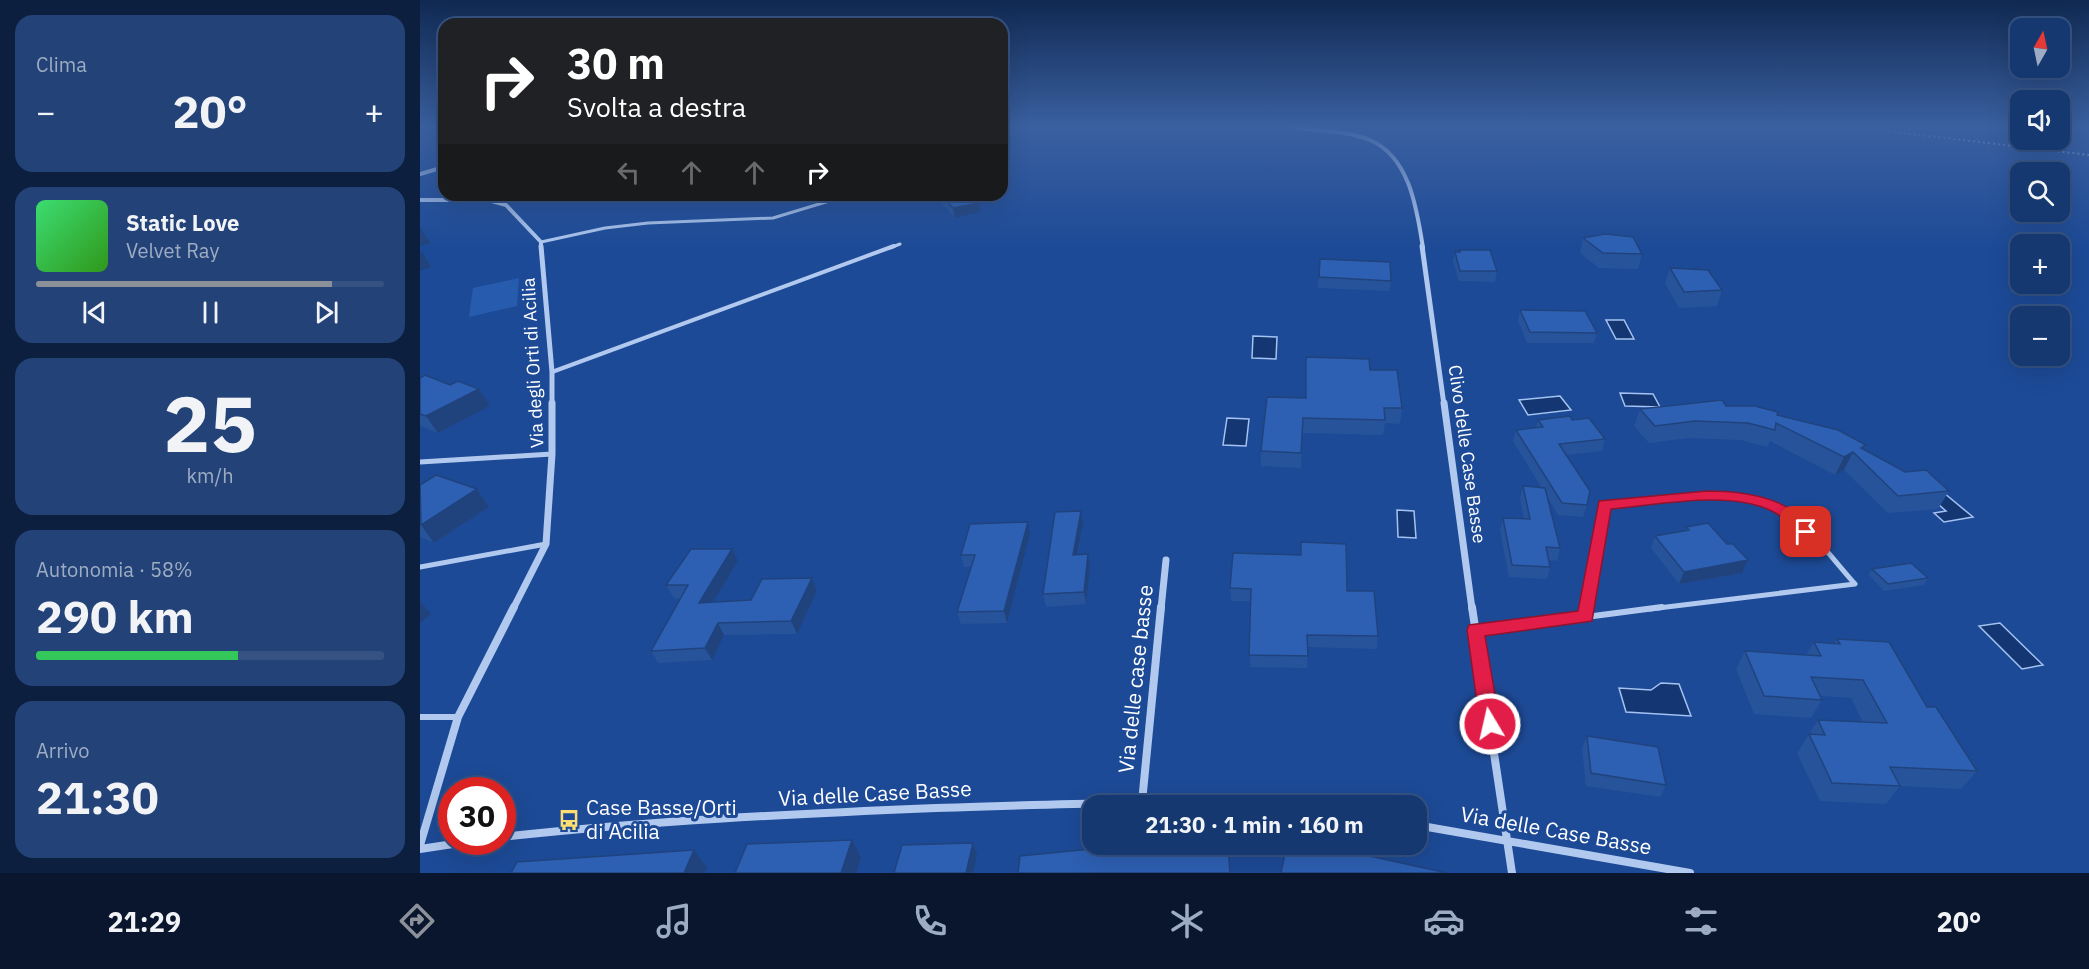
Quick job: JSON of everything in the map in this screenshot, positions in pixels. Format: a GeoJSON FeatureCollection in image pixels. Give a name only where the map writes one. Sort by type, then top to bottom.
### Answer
{"type":"FeatureCollection","features":[{"type":"Feature","properties":{"kind":"street","name":"Clivo delle Case Basse"},"geometry":{"type":"LineString","coordinates":[[1399,167],[1416,201],[1420,220],[1475,630],[1512,873]]}},
{"type":"Feature","properties":{"kind":"street"},"geometry":{"type":"LineString","coordinates":[[420,174],[438,169]]}},
{"type":"Feature","properties":{"kind":"street"},"geometry":{"type":"LineString","coordinates":[[422,200],[438,200]]}},
{"type":"Feature","properties":{"kind":"street"},"geometry":{"type":"LineString","coordinates":[[492,201],[506,205],[541,242]]}},
{"type":"Feature","properties":{"kind":"street","name":"Via degli Orti di Acilia"},"geometry":{"type":"LineString","coordinates":[[420,847],[458,717],[546,544],[552,454],[552,372],[541,242]]}},
{"type":"Feature","properties":{"kind":"street","name":"Via delle case basse"},"geometry":{"type":"LineString","coordinates":[[1143,795],[1166,560]]}},
{"type":"Feature","properties":{"kind":"street","name":"Via delle Case Basse"},"geometry":{"type":"LineString","coordinates":[[516,836],[631,825],[843,812],[1082,804]]}},
{"type":"Feature","properties":{"kind":"street","name":"Via delle Case Basse"},"geometry":{"type":"LineString","coordinates":[[1427,827],[1690,873]]}},
{"type":"Feature","properties":{"kind":"street"},"geometry":{"type":"LineString","coordinates":[[420,847],[438,845]]}},
{"type":"Feature","properties":{"kind":"lane"},"geometry":{"type":"LineString","coordinates":[[541,242],[605,228],[648,223],[773,218],[829,201]]}},
{"type":"Feature","properties":{"kind":"lane"},"geometry":{"type":"LineString","coordinates":[[552,372],[900,244]]}},
{"type":"Feature","properties":{"kind":"lane"},"geometry":{"type":"LineString","coordinates":[[420,462],[552,454]]}},
{"type":"Feature","properties":{"kind":"lane"},"geometry":{"type":"LineString","coordinates":[[1475,630],[1855,584],[1789,515],[1776,507],[1755,500],[1707,495],[1604,505],[1586,616]]}},
{"type":"Feature","properties":{"kind":"lane"},"geometry":{"type":"LineString","coordinates":[[420,567],[546,544]]}},
{"type":"Feature","properties":{"kind":"lane"},"geometry":{"type":"LineString","coordinates":[[420,717],[458,717]]}},
{"type":"Feature","properties":{"kind":"shaded area"},"geometry":{"type":"Polygon","coordinates":[[[519,278],[517,306],[469,317],[473,288],[519,278]]]}},
{"type":"Feature","properties":{"kind":"shaded area"},"geometry":{"type":"Polygon","coordinates":[[[1606,320],[1624,320],[1634,339],[1616,339],[1606,320]]]}},
{"type":"Feature","properties":{"kind":"shaded area"},"geometry":{"type":"Polygon","coordinates":[[[1253,336],[1277,337],[1276,359],[1252,358],[1253,336]]]}},
{"type":"Feature","properties":{"kind":"shaded area"},"geometry":{"type":"Polygon","coordinates":[[[1620,393],[1653,394],[1660,407],[1625,406],[1620,393]]]}},
{"type":"Feature","properties":{"kind":"shaded area"},"geometry":{"type":"Polygon","coordinates":[[[1560,396],[1571,410],[1528,415],[1519,400],[1560,396]]]}},
{"type":"Feature","properties":{"kind":"shaded area"},"geometry":{"type":"Polygon","coordinates":[[[1227,418],[1249,419],[1246,446],[1223,445],[1227,418]]]}},
{"type":"Feature","properties":{"kind":"shaded area"},"geometry":{"type":"Polygon","coordinates":[[[1938,488],[1973,517],[1944,522],[1934,513],[1946,511],[1922,490],[1938,488]]]}},
{"type":"Feature","properties":{"kind":"shaded area"},"geometry":{"type":"Polygon","coordinates":[[[1397,510],[1414,511],[1416,538],[1398,537],[1397,510]]]}},
{"type":"Feature","properties":{"kind":"shaded area"},"geometry":{"type":"Polygon","coordinates":[[[2000,623],[2043,665],[2022,669],[1979,626],[2000,623]]]}},
{"type":"Feature","properties":{"kind":"shaded area"},"geometry":{"type":"Polygon","coordinates":[[[1661,683],[1679,684],[1691,716],[1626,712],[1619,688],[1651,690],[1661,683]]]}},
{"type":"Feature","properties":{"kind":"building"},"geometry":{"type":"Polygon","coordinates":[[[947,201],[977,201],[979,203],[953,208],[947,201]]]}},
{"type":"Feature","properties":{"kind":"building"},"geometry":{"type":"Polygon","coordinates":[[[1605,234],[1633,237],[1642,254],[1603,253],[1583,238],[1605,234]]]}},
{"type":"Feature","properties":{"kind":"building"},"geometry":{"type":"Polygon","coordinates":[[[1459,250],[1490,250],[1497,271],[1460,271],[1455,252],[1460,252],[1459,250]]]}},
{"type":"Feature","properties":{"kind":"building"},"geometry":{"type":"Polygon","coordinates":[[[1320,259],[1390,262],[1391,281],[1319,277],[1320,259]]]}},
{"type":"Feature","properties":{"kind":"building"},"geometry":{"type":"Polygon","coordinates":[[[1670,268],[1708,270],[1722,290],[1684,292],[1670,268]]]}},
{"type":"Feature","properties":{"kind":"building"},"geometry":{"type":"Polygon","coordinates":[[[1520,310],[1585,311],[1597,333],[1530,332],[1520,310]]]}},
{"type":"Feature","properties":{"kind":"building"},"geometry":{"type":"Polygon","coordinates":[[[1306,357],[1369,359],[1370,370],[1397,370],[1402,408],[1384,408],[1385,420],[1303,418],[1301,453],[1261,451],[1267,397],[1306,398],[1306,357]]]}},
{"type":"Feature","properties":{"kind":"building"},"geometry":{"type":"Polygon","coordinates":[[[425,375],[450,385],[458,381],[479,389],[426,416],[420,414],[420,378],[425,375]]]}},
{"type":"Feature","properties":{"kind":"building"},"geometry":{"type":"Polygon","coordinates":[[[1722,400],[1726,406],[1755,406],[1778,412],[1777,415],[1838,430],[1866,445],[1861,448],[1905,472],[1926,470],[1949,491],[1898,496],[1853,452],[1844,457],[1776,423],[1775,430],[1748,423],[1695,421],[1655,426],[1640,409],[1722,400]]]}},
{"type":"Feature","properties":{"kind":"building"},"geometry":{"type":"Polygon","coordinates":[[[1570,416],[1572,420],[1589,418],[1605,439],[1559,444],[1590,491],[1587,505],[1562,503],[1516,430],[1543,427],[1538,420],[1570,416]]]}},
{"type":"Feature","properties":{"kind":"building"},"geometry":{"type":"Polygon","coordinates":[[[436,475],[477,489],[421,525],[420,485],[436,475]]]}},
{"type":"Feature","properties":{"kind":"building"},"geometry":{"type":"Polygon","coordinates":[[[1523,486],[1545,488],[1560,548],[1546,547],[1550,567],[1512,565],[1503,518],[1530,519],[1523,486]]]}},
{"type":"Feature","properties":{"kind":"building"},"geometry":{"type":"Polygon","coordinates":[[[1081,511],[1073,555],[1088,554],[1084,592],[1043,594],[1055,512],[1081,511]]]}},
{"type":"Feature","properties":{"kind":"building"},"geometry":{"type":"Polygon","coordinates":[[[1028,522],[1004,611],[957,612],[975,555],[961,555],[970,524],[1028,522]]]}},
{"type":"Feature","properties":{"kind":"building"},"geometry":{"type":"Polygon","coordinates":[[[1708,523],[1727,544],[1733,544],[1748,560],[1684,572],[1655,536],[1689,530],[1686,527],[1708,523]]]}},
{"type":"Feature","properties":{"kind":"building"},"geometry":{"type":"Polygon","coordinates":[[[1301,542],[1346,544],[1347,591],[1374,591],[1378,636],[1307,635],[1308,656],[1249,655],[1251,589],[1230,588],[1233,553],[1301,555],[1301,542]]]}},
{"type":"Feature","properties":{"kind":"building"},"geometry":{"type":"Polygon","coordinates":[[[691,549],[732,549],[699,603],[751,600],[762,579],[812,578],[791,621],[718,623],[705,648],[651,651],[688,585],[666,585],[691,549]]]}},
{"type":"Feature","properties":{"kind":"building"},"geometry":{"type":"Polygon","coordinates":[[[1911,563],[1928,578],[1888,584],[1872,569],[1911,563]]]}},
{"type":"Feature","properties":{"kind":"building"},"geometry":{"type":"Polygon","coordinates":[[[1837,639],[1889,642],[1927,707],[1936,707],[1977,771],[1890,767],[1900,786],[1832,783],[1809,734],[1825,735],[1818,720],[1887,723],[1863,680],[1811,677],[1822,700],[1764,696],[1745,651],[1821,656],[1814,642],[1840,644],[1837,639]]]}},
{"type":"Feature","properties":{"kind":"building"},"geometry":{"type":"Polygon","coordinates":[[[1587,736],[1658,747],[1666,785],[1591,773],[1587,736]]]}},
{"type":"Feature","properties":{"kind":"building"},"geometry":{"type":"Polygon","coordinates":[[[852,840],[841,873],[735,873],[747,844],[852,840]]]}},
{"type":"Feature","properties":{"kind":"building"},"geometry":{"type":"Polygon","coordinates":[[[973,843],[966,873],[894,873],[902,845],[973,843]]]}},
{"type":"Feature","properties":{"kind":"building"},"geometry":{"type":"Polygon","coordinates":[[[694,850],[684,873],[511,873],[517,862],[694,850]]]}},
{"type":"Feature","properties":{"kind":"building"},"geometry":{"type":"Polygon","coordinates":[[[1082,850],[1082,855],[1229,855],[1230,873],[1018,873],[1020,856],[1082,850]]]}},
{"type":"Feature","properties":{"kind":"building"},"geometry":{"type":"Polygon","coordinates":[[[1285,855],[1365,855],[1447,873],[1281,873],[1285,855]]]}},
{"type":"Feature","properties":{"kind":"place","name":"Case Basse/Orti di Acilia"},"geometry":{"type":"Point","coordinates":[569,820]}},
{"type":"Feature","properties":{"kind":"route"},"geometry":{"type":"LineString","coordinates":[[1490,724],[1475,630],[1586,616],[1604,505],[1707,495],[1732,496],[1776,507],[1789,515],[1806,532]]}}]}
